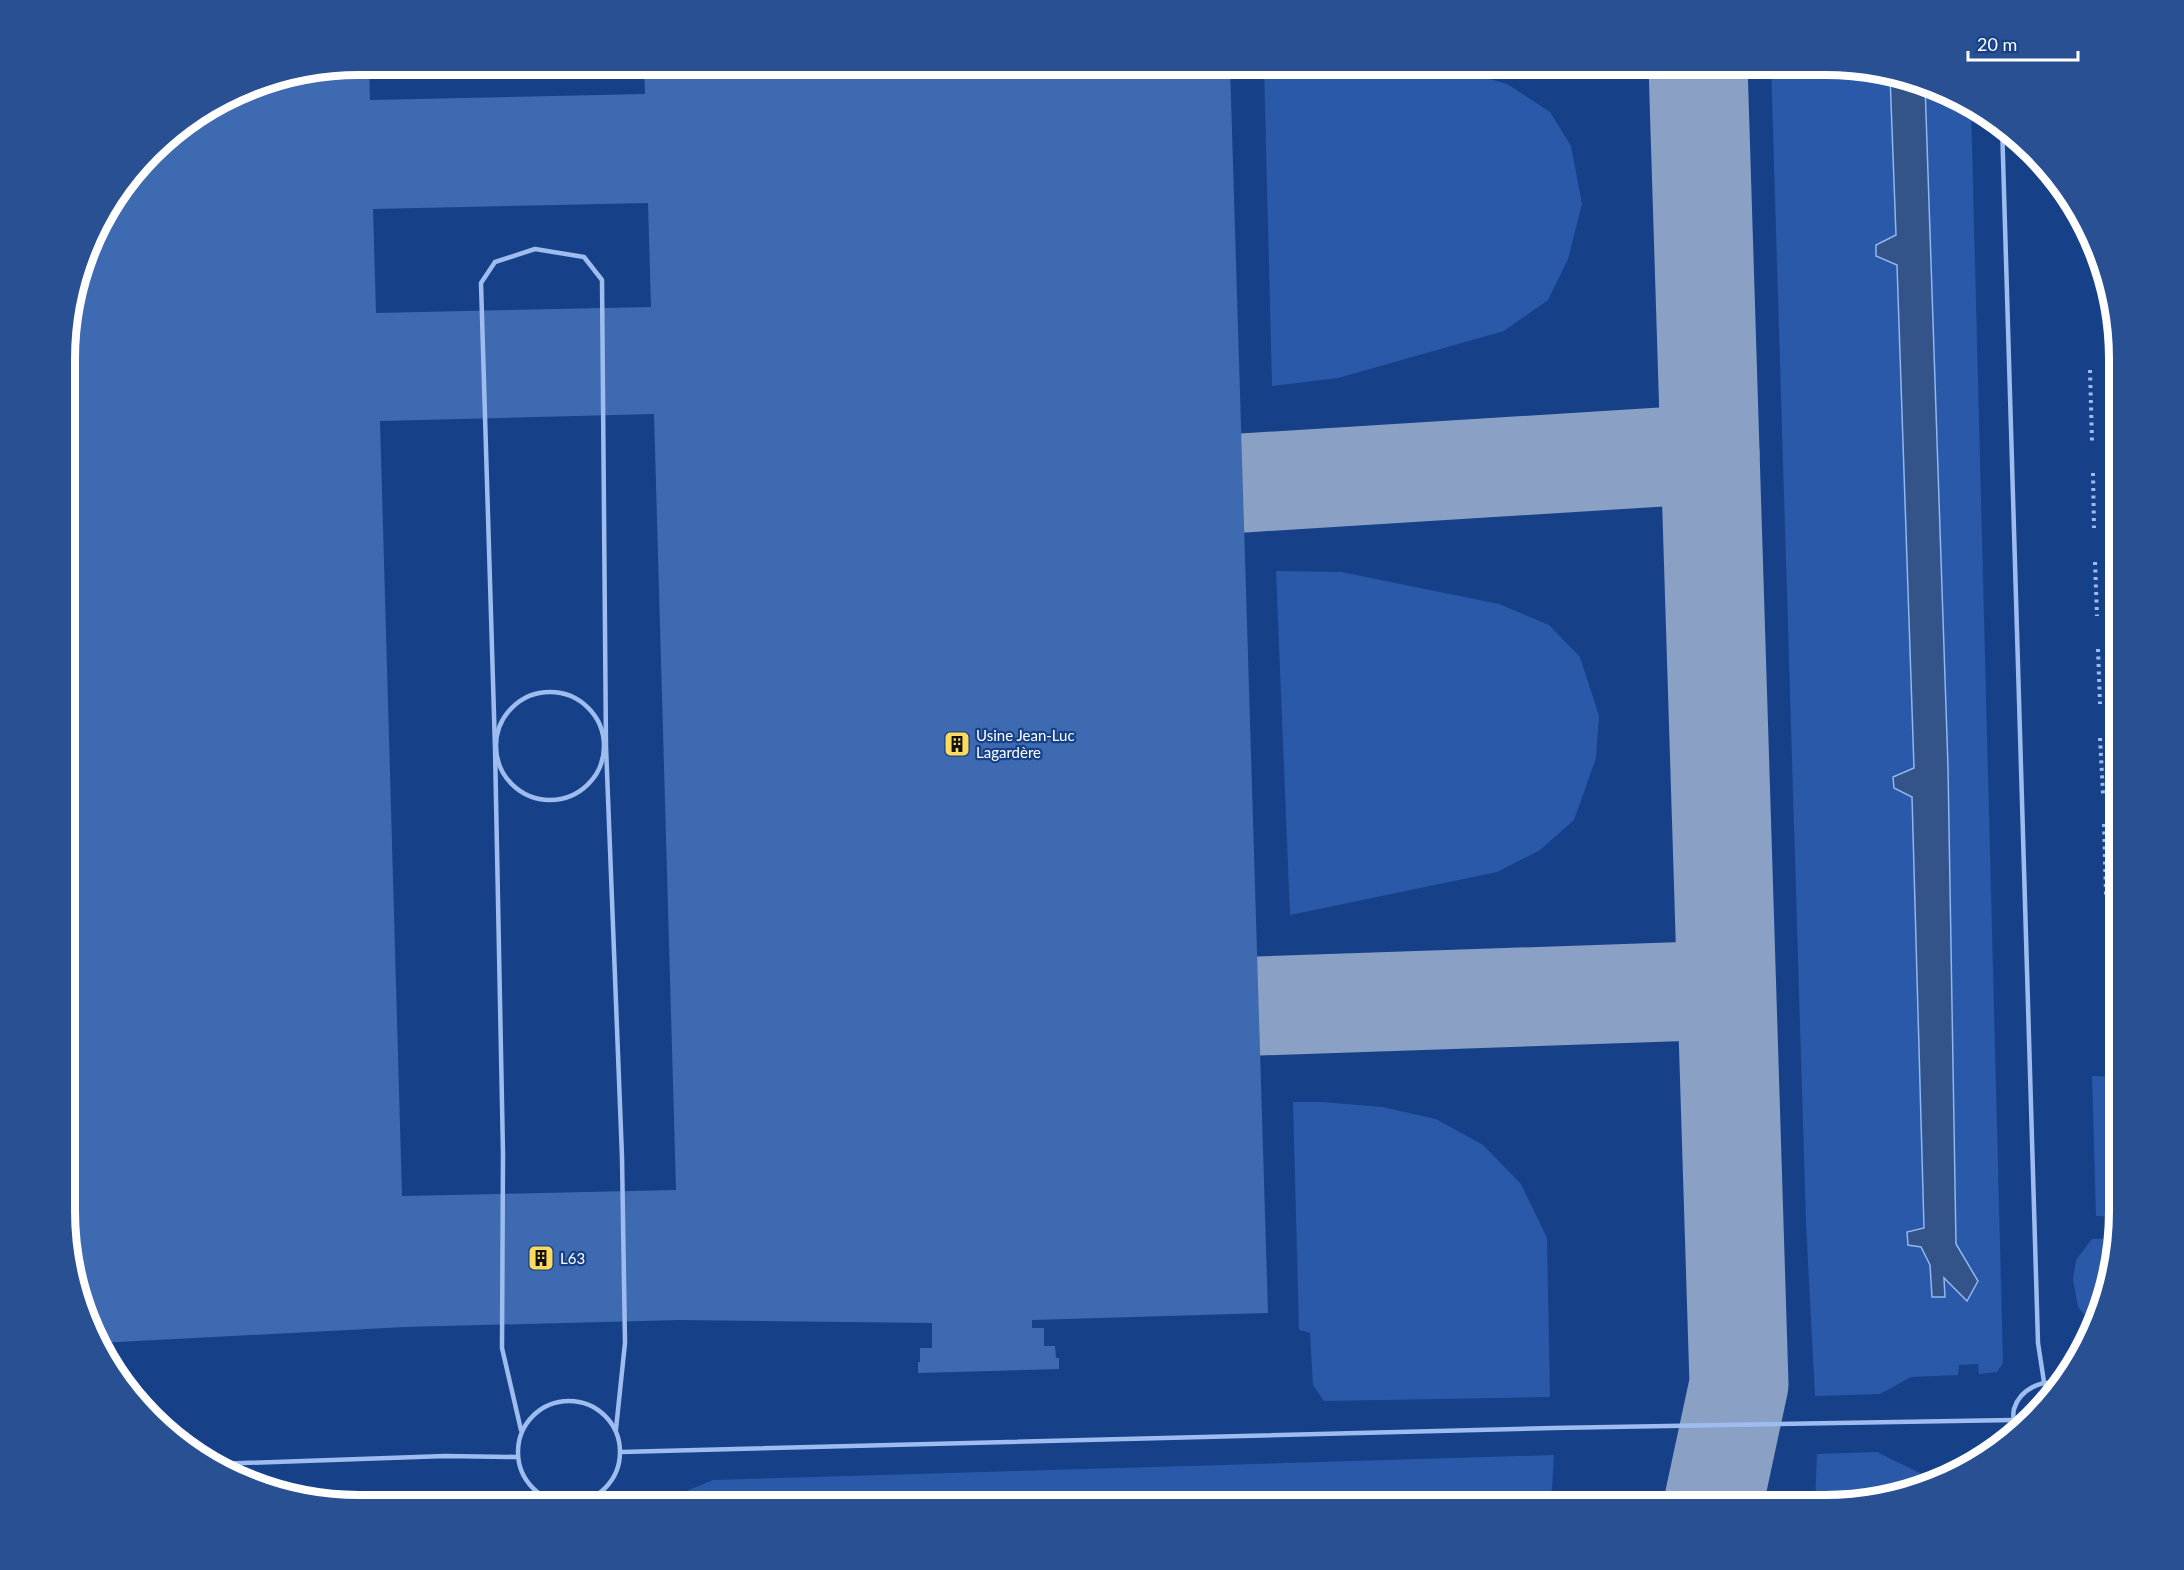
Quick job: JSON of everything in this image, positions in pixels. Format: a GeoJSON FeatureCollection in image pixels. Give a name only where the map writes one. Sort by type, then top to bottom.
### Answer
{"type":"FeatureCollection","features":[{"type":"Feature","properties":{"kind":"lane"},"geometry":{"type":"LineString","coordinates":[[2002,137],[2038,1331],[2044,1382]]}},
{"type":"Feature","properties":{"kind":"lane"},"geometry":{"type":"LineString","coordinates":[[542,1495],[532,1488],[517,1457],[522,1430],[502,1348],[503,1154],[495,748],[481,283],[495,262],[535,249],[584,257],[602,280],[606,746],[623,1192],[625,1342],[616,1429],[621,1452],[615,1478],[598,1495]]}},
{"type":"Feature","properties":{"kind":"lane"},"geometry":{"type":"LineString","coordinates":[[546,691],[572,696],[592,711],[606,746],[598,774],[582,791],[552,801],[525,795],[505,777],[495,748],[506,714],[524,698],[546,691]]}},
{"type":"Feature","properties":{"kind":"lane"},"geometry":{"type":"LineString","coordinates":[[2014,1423],[2014,1408],[2028,1389],[2044,1382],[2051,1383]]}},
{"type":"Feature","properties":{"kind":"lane"},"geometry":{"type":"LineString","coordinates":[[522,1430],[534,1413],[571,1399],[599,1409],[616,1429]]}},
{"type":"Feature","properties":{"kind":"lane"},"geometry":{"type":"LineString","coordinates":[[621,1452],[1553,1428],[2013,1420]]}},
{"type":"Feature","properties":{"kind":"lane"},"geometry":{"type":"LineString","coordinates":[[229,1464],[445,1456],[517,1457]]}},
{"type":"Feature","properties":{"kind":"path"},"geometry":{"type":"LineString","coordinates":[[2090,370],[2092,442]]}},
{"type":"Feature","properties":{"kind":"path"},"geometry":{"type":"LineString","coordinates":[[2093,473],[2094,528]]}},
{"type":"Feature","properties":{"kind":"path"},"geometry":{"type":"LineString","coordinates":[[2095,562],[2097,616]]}},
{"type":"Feature","properties":{"kind":"path"},"geometry":{"type":"LineString","coordinates":[[2098,649],[2100,704]]}},
{"type":"Feature","properties":{"kind":"path"},"geometry":{"type":"LineString","coordinates":[[2100,738],[2103,794]]}},
{"type":"Feature","properties":{"kind":"path"},"geometry":{"type":"LineString","coordinates":[[2104,824],[2106,895]]}},
{"type":"Feature","properties":{"kind":"shaded area"},"geometry":{"type":"Polygon","coordinates":[[[1264,75],[1476,75],[1507,84],[1550,112],[1571,146],[1582,204],[1568,259],[1548,300],[1504,331],[1338,378],[1272,386],[1264,75]]]}},
{"type":"Feature","properties":{"kind":"shaded area"},"geometry":{"type":"Polygon","coordinates":[[[1771,75],[1862,77],[1890,83],[1896,236],[1876,244],[1876,256],[1897,264],[1914,769],[1893,777],[1894,788],[1912,797],[1924,1229],[1908,1232],[1908,1245],[1921,1247],[1930,1265],[1932,1297],[1943,1277],[1978,1281],[1956,1244],[1948,767],[1925,94],[1971,116],[2003,1363],[1997,1372],[1979,1374],[1978,1364],[1959,1365],[1958,1375],[1911,1377],[1880,1394],[1815,1396],[1806,1223],[1771,75]]]}},
{"type":"Feature","properties":{"kind":"shaded area"},"geometry":{"type":"Polygon","coordinates":[[[1890,83],[1925,94],[1948,767],[1956,1244],[1978,1281],[1967,1301],[1944,1278],[1945,1297],[1932,1297],[1930,1265],[1921,1247],[1908,1245],[1907,1232],[1924,1228],[1912,797],[1894,788],[1893,777],[1914,768],[1897,265],[1876,256],[1876,245],[1896,235],[1890,83]]]}},
{"type":"Feature","properties":{"kind":"shaded area"},"geometry":{"type":"Polygon","coordinates":[[[1276,571],[1341,572],[1499,604],[1549,625],[1580,657],[1599,716],[1596,758],[1574,820],[1540,850],[1497,872],[1290,915],[1276,571]]]}},
{"type":"Feature","properties":{"kind":"shaded area"},"geometry":{"type":"Polygon","coordinates":[[[2092,1076],[2109,1077],[2109,1217],[2096,1216],[2092,1076]]]}},
{"type":"Feature","properties":{"kind":"shaded area"},"geometry":{"type":"Polygon","coordinates":[[[1293,1102],[1382,1107],[1436,1119],[1483,1145],[1521,1184],[1547,1238],[1550,1397],[1324,1401],[1313,1385],[1310,1333],[1299,1330],[1293,1102]]]}},
{"type":"Feature","properties":{"kind":"shaded area"},"geometry":{"type":"Polygon","coordinates":[[[2108,1238],[2104,1266],[2088,1318],[2078,1307],[2073,1280],[2076,1260],[2092,1239],[2108,1238]]]}},
{"type":"Feature","properties":{"kind":"shaded area"},"geometry":{"type":"Polygon","coordinates":[[[1877,1452],[1926,1476],[1880,1490],[1815,1495],[1817,1454],[1877,1452]]]}},
{"type":"Feature","properties":{"kind":"shaded area"},"geometry":{"type":"Polygon","coordinates":[[[1554,1455],[1550,1495],[677,1495],[713,1480],[1554,1455]]]}},
{"type":"Feature","properties":{"kind":"shaded area"},"geometry":{"type":"Polygon","coordinates":[[[433,1492],[444,1495],[359,1495],[329,1493],[433,1492]]]}},
{"type":"Feature","properties":{"kind":"building","name":"Usine Jean-Luc Lagardère"},"geometry":{"type":"Polygon","coordinates":[[[369,75],[370,100],[645,94],[644,75],[1230,75],[1268,1313],[1032,1320],[1032,1328],[1044,1328],[1044,1346],[1055,1346],[1056,1358],[1059,1358],[1059,1369],[918,1373],[920,1348],[932,1348],[932,1323],[680,1320],[405,1327],[107,1343],[90,1302],[80,1266],[75,1211],[75,359],[77,322],[90,268],[104,233],[123,201],[158,158],[186,134],[217,113],[268,90],[322,77],[369,75]],[[648,203],[373,209],[376,313],[651,307],[648,203]],[[654,414],[380,421],[402,1196],[676,1190],[654,414]]]}},
{"type":"Feature","properties":{"kind":"taxiway"},"geometry":{"type":"LineString","coordinates":[[1698,75],[1739,1384],[1715,1495]]}},
{"type":"Feature","properties":{"kind":"taxiway"},"geometry":{"type":"LineString","coordinates":[[1243,483],[1710,454]]}},
{"type":"Feature","properties":{"kind":"taxiway"},"geometry":{"type":"LineString","coordinates":[[1259,1006],[1726,990]]}},
{"type":"Feature","properties":{"kind":"place","name":"Usine Jean-Luc Lagardère"},"geometry":{"type":"Point","coordinates":[957,744]}},
{"type":"Feature","properties":{"kind":"place","name":"L63"},"geometry":{"type":"Point","coordinates":[541,1258]}}]}
